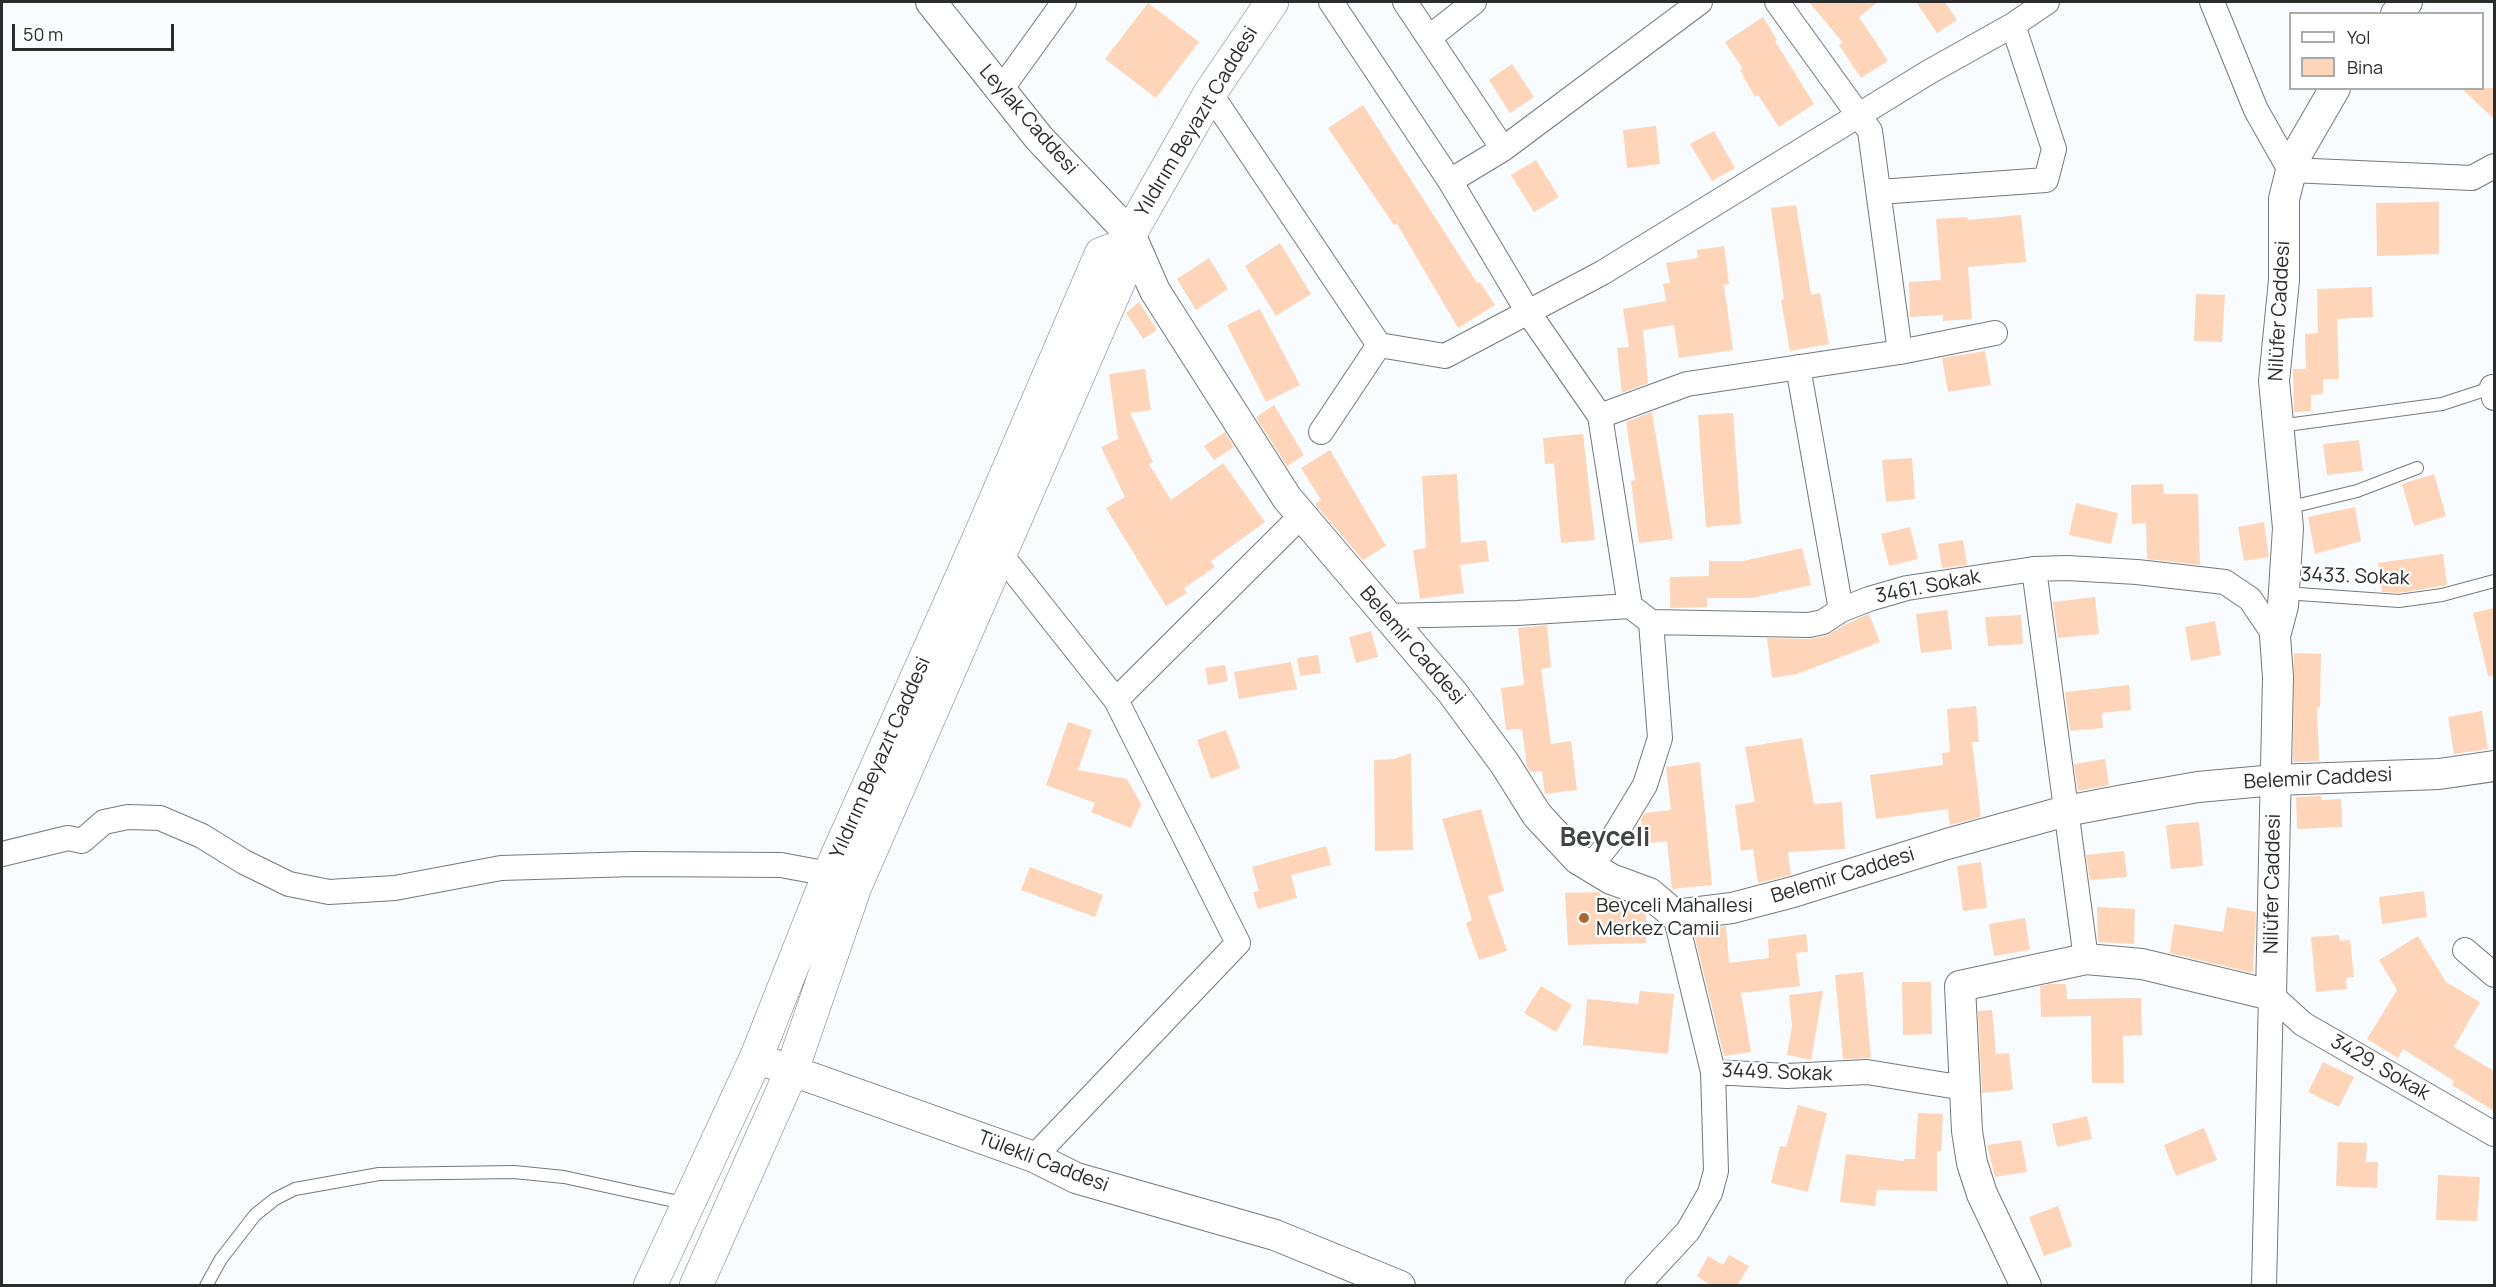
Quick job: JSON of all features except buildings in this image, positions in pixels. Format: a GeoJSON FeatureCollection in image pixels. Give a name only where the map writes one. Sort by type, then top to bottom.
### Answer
{"type":"FeatureCollection","features":[{"type":"Feature","properties":{"kind":"main road","name":"Yıldırım Beyazıt Caddesi"},"geometry":{"type":"LineString","coordinates":[[696,1286],[792,1070],[855,887],[1002,556],[1124,270],[1128,239],[1210,93],[1272,2]]}},
{"type":"Feature","properties":{"kind":"main road","name":"Yıldırım Beyazıt Caddesi"},"geometry":{"type":"LineString","coordinates":[[650,1286],[756,1058],[829,874],[972,555],[1101,254],[1128,239]]}},
{"type":"Feature","properties":{"kind":"street","name":"Leylak Caddesi"},"geometry":{"type":"LineString","coordinates":[[931,2],[1039,138],[1128,239]]}},
{"type":"Feature","properties":{"kind":"street"},"geometry":{"type":"LineString","coordinates":[[1000,91],[1064,2]]}},
{"type":"Feature","properties":{"kind":"street"},"geometry":{"type":"LineString","coordinates":[[1331,2],[1450,181],[1528,312],[1600,416],[1630,606]]}},
{"type":"Feature","properties":{"kind":"street"},"geometry":{"type":"LineString","coordinates":[[1405,2],[1503,148]]}},
{"type":"Feature","properties":{"kind":"street"},"geometry":{"type":"LineString","coordinates":[[1430,37],[1474,2]]}},
{"type":"Feature","properties":{"kind":"street"},"geometry":{"type":"LineString","coordinates":[[1450,181],[1503,148],[1700,2]]}},
{"type":"Feature","properties":{"kind":"street"},"geometry":{"type":"LineString","coordinates":[[1777,2],[1870,131],[1900,352]]}},
{"type":"Feature","properties":{"kind":"street"},"geometry":{"type":"LineString","coordinates":[[2212,2],[2256,110],[2290,170],[2472,178],[2494,166]]}},
{"type":"Feature","properties":{"kind":"street"},"geometry":{"type":"LineString","coordinates":[[1210,93],[1379,345],[1445,356],[1602,273],[2026,10],[2054,149],[2046,180],[1879,192]]}},
{"type":"Feature","properties":{"kind":"street","name":"Nilüfer Caddesi"},"geometry":{"type":"LineString","coordinates":[[2271,995],[2278,677],[2275,636],[2284,593],[2288,556],[2287,507],[2274,381],[2284,280],[2284,199],[2290,170],[2322,107],[2334,90]]}},
{"type":"Feature","properties":{"kind":"street","name":"Belemir Caddesi"},"geometry":{"type":"LineString","coordinates":[[1128,239],[1155,291],[1261,460],[1301,516],[1479,726],[1537,815],[1559,842],[1590,867],[1611,879],[1648,893],[1675,915],[1732,908],[1793,892],[1947,844],[2066,811],[2198,787],[2275,780],[2439,774],[2494,766]]}},
{"type":"Feature","properties":{"kind":"street"},"geometry":{"type":"LineString","coordinates":[[1600,416],[1687,384],[1900,352],[1995,333]]}},
{"type":"Feature","properties":{"kind":"street"},"geometry":{"type":"LineString","coordinates":[[1321,432],[1379,345]]}},
{"type":"Feature","properties":{"kind":"street"},"geometry":{"type":"LineString","coordinates":[[1798,367],[1841,610]]}},
{"type":"Feature","properties":{"kind":"street"},"geometry":{"type":"LineString","coordinates":[[1116,700],[1301,516]]}},
{"type":"Feature","properties":{"kind":"street"},"geometry":{"type":"LineString","coordinates":[[1002,556],[1116,700],[1238,943],[1034,1157]]}},
{"type":"Feature","properties":{"kind":"street"},"geometry":{"type":"LineString","coordinates":[[2034,569],[2086,959]]}},
{"type":"Feature","properties":{"kind":"street","name":"3461. Sokak"},"geometry":{"type":"LineString","coordinates":[[1651,622],[1809,625],[1823,622],[1841,610],[1906,588],[2034,569],[2137,572],[2225,582],[2250,598],[2275,636]]}},
{"type":"Feature","properties":{"kind":"street"},"geometry":{"type":"LineString","coordinates":[[1386,616],[1517,613],[1630,606],[1651,622],[1660,738],[1646,785],[1613,838],[1590,867]]}},
{"type":"Feature","properties":{"kind":"street"},"geometry":{"type":"LineString","coordinates":[[2,854],[68,838],[82,842],[104,822],[128,817],[160,818],[202,836],[244,862],[289,884],[329,892],[395,888],[512,867],[634,864],[781,865],[829,874]]}},
{"type":"Feature","properties":{"kind":"street","name":"3449. Sokak"},"geometry":{"type":"LineString","coordinates":[[1675,915],[1713,1072],[1787,1076],[1867,1072],[1964,1088]]}},
{"type":"Feature","properties":{"kind":"street"},"geometry":{"type":"LineString","coordinates":[[2465,950],[2494,975]]}},
{"type":"Feature","properties":{"kind":"street"},"geometry":{"type":"LineString","coordinates":[[2026,1286],[1982,1194],[1972,1162],[1964,1088],[1960,986],[2086,959],[2142,964],[2271,995],[2264,1286]]}},
{"type":"Feature","properties":{"kind":"street","name":"3429. Sokak"},"geometry":{"type":"LineString","coordinates":[[2271,995],[2303,1024],[2494,1134]]}},
{"type":"Feature","properties":{"kind":"street","name":"Tülekli Caddesi"},"geometry":{"type":"LineString","coordinates":[[756,1058],[1034,1157],[1076,1178],[1275,1235],[1400,1286]]}},
{"type":"Feature","properties":{"kind":"street"},"geometry":{"type":"LineString","coordinates":[[1637,1286],[1688,1231],[1710,1193],[1716,1171],[1713,1072]]}},
{"type":"Feature","properties":{"kind":"lane"},"geometry":{"type":"LineString","coordinates":[[2279,426],[2442,404],[2494,391]]}},
{"type":"Feature","properties":{"kind":"lane"},"geometry":{"type":"LineString","coordinates":[[2287,507],[2357,491],[2417,468]]}},
{"type":"Feature","properties":{"kind":"lane","name":"3433. Sokak"},"geometry":{"type":"LineString","coordinates":[[2284,593],[2399,601],[2442,595],[2494,581]]}},
{"type":"Feature","properties":{"kind":"lane"},"geometry":{"type":"LineString","coordinates":[[206,1286],[221,1259],[248,1224],[275,1199],[295,1189],[379,1174],[514,1172],[564,1177],[689,1204]]}},
{"type":"Feature","properties":{"kind":"place","name":"Beyceli Mahallesi Merkez Camii"},"geometry":{"type":"Point","coordinates":[1584,918]}},
{"type":"Feature","properties":{"kind":"district","name":"Beyceli"},"geometry":{"type":"Point","coordinates":[1605,839]}}]}
